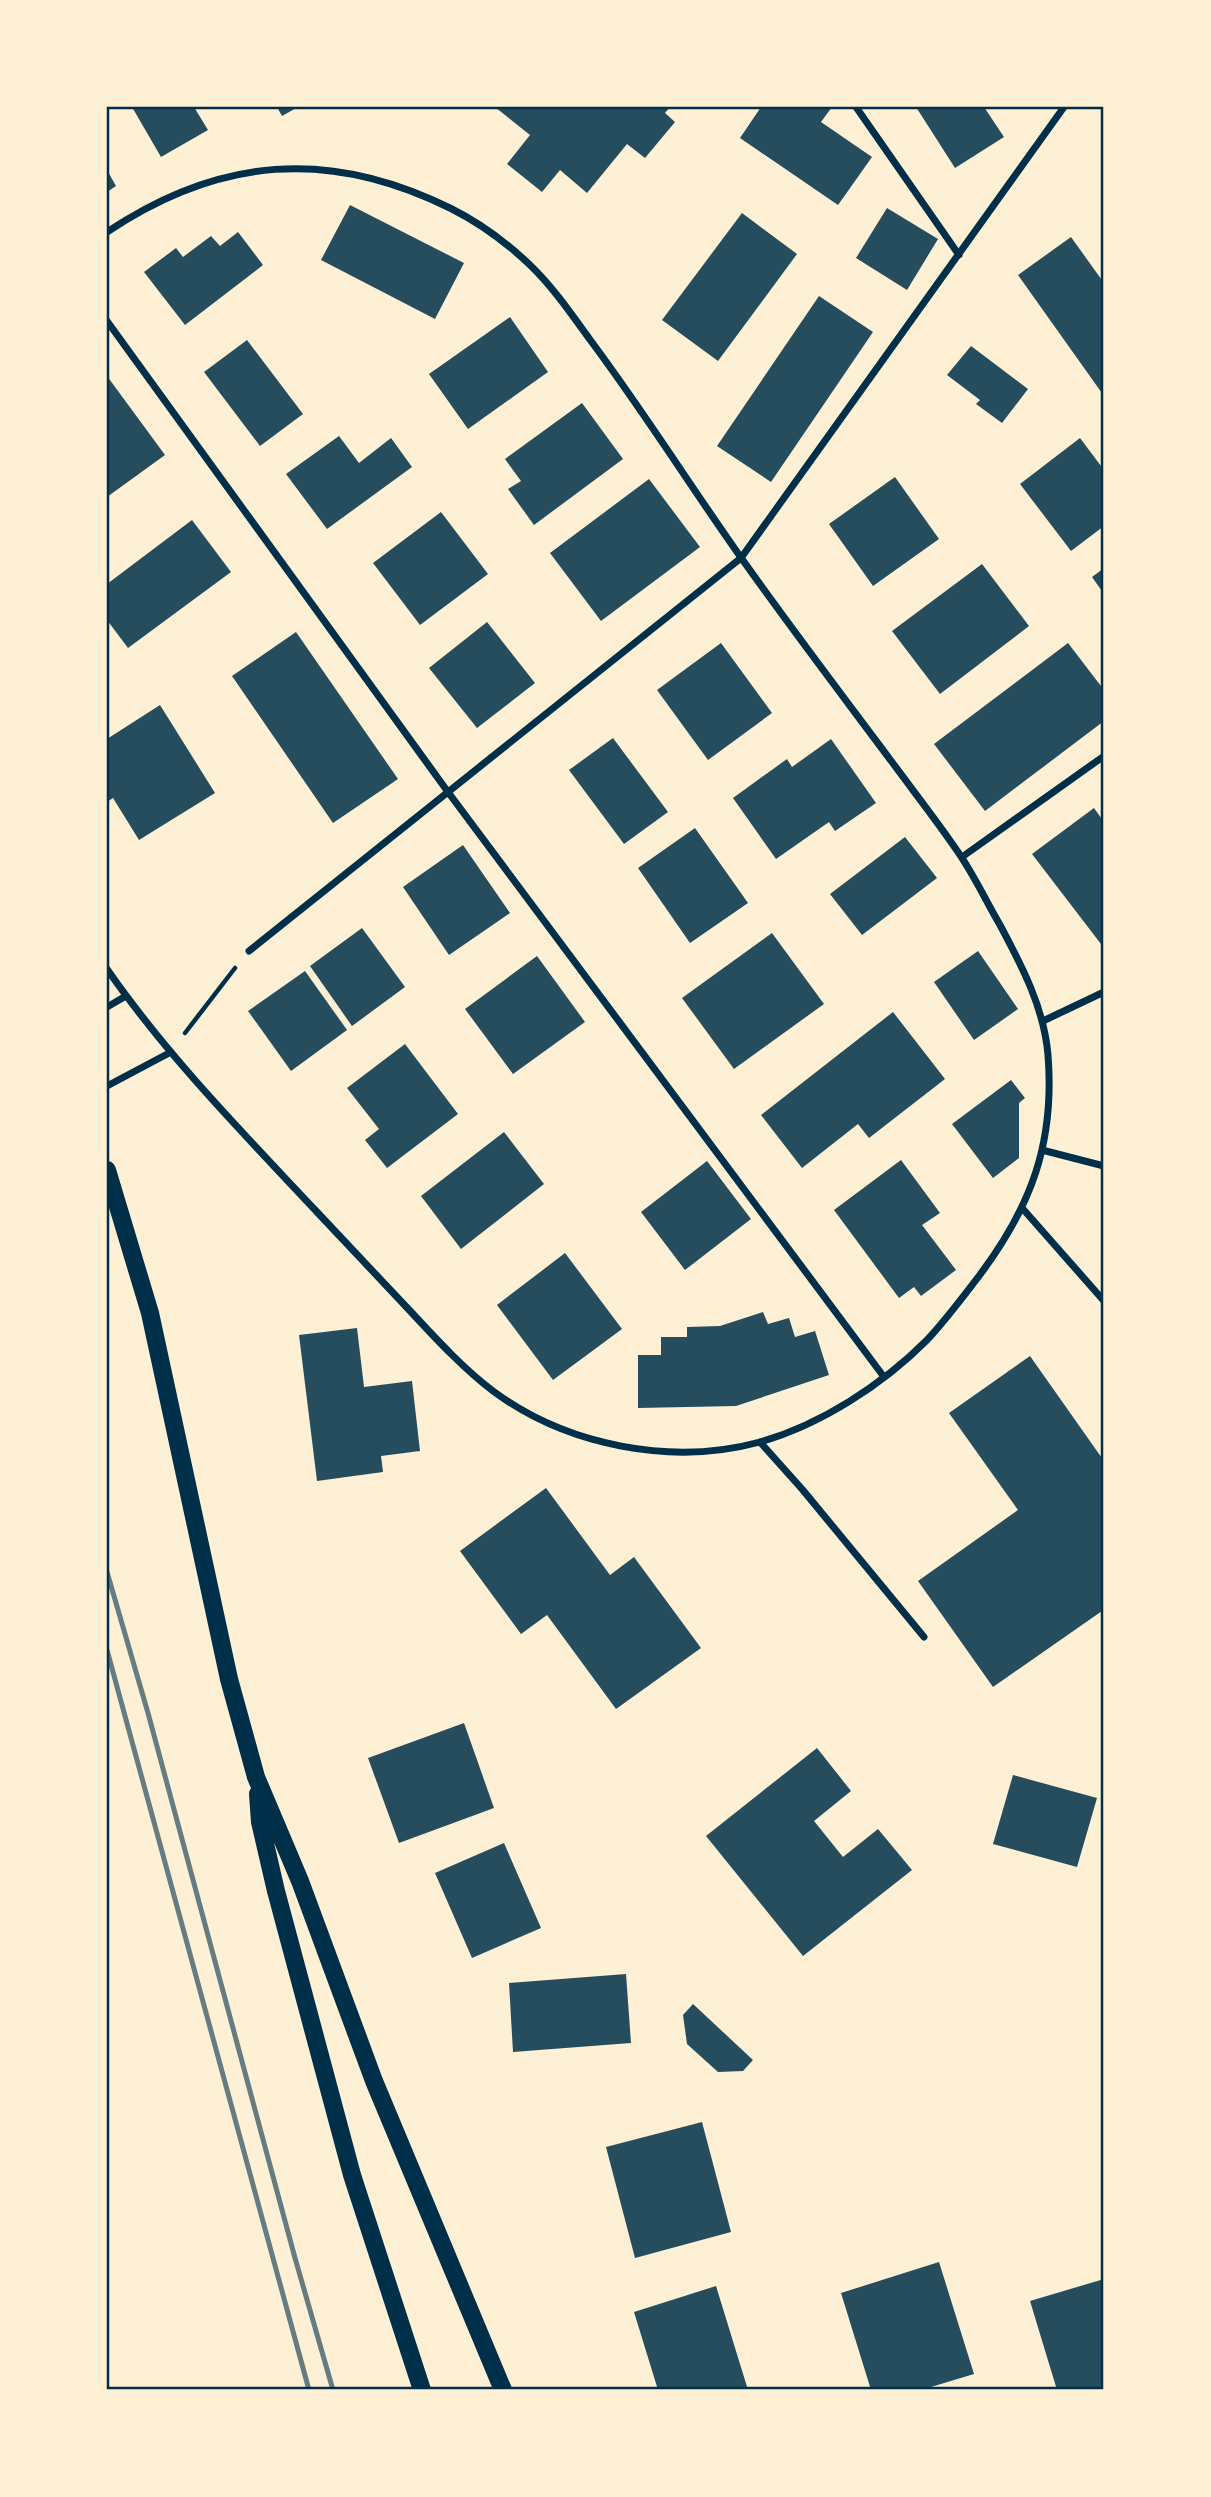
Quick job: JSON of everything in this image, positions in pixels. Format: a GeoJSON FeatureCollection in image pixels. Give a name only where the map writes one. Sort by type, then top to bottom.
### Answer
{"type":"FeatureCollection","features":[{"type":"Feature","properties":{"kind":"main road"},"geometry":{"type":"LineString","coordinates":[[107,1170],[150,1313],[229,1679],[256,1777],[292,1859],[374,2081],[503,2390]]}},
{"type":"Feature","properties":{"kind":"main road"},"geometry":{"type":"LineString","coordinates":[[256,1777],[260,1822],[269,1862],[345,2148],[422,2390]]}},
{"type":"Feature","properties":{"kind":"street"},"geometry":{"type":"LineString","coordinates":[[856,107],[959,255]]}},
{"type":"Feature","properties":{"kind":"street"},"geometry":{"type":"LineString","coordinates":[[249,951],[741,558],[1065,107]]}},
{"type":"Feature","properties":{"kind":"street"},"geometry":{"type":"LineString","coordinates":[[107,232],[144,208],[190,187],[246,172],[283,168],[347,171],[408,189],[456,211],[500,240],[532,266],[562,301],[610,366],[741,558],[962,858],[1016,954],[1043,1021],[1049,1088],[1042,1150],[1037,1174],[1023,1209],[1007,1237],[953,1310],[923,1344],[884,1377],[827,1413],[795,1429],[760,1441],[733,1448],[689,1451],[623,1446],[569,1433],[544,1421],[495,1393],[451,1354],[215,1102],[125,996],[107,969]]}},
{"type":"Feature","properties":{"kind":"street"},"geometry":{"type":"LineString","coordinates":[[107,321],[448,792],[884,1377]]}},
{"type":"Feature","properties":{"kind":"street"},"geometry":{"type":"LineString","coordinates":[[962,858],[1104,757]]}},
{"type":"Feature","properties":{"kind":"street"},"geometry":{"type":"LineString","coordinates":[[1043,1021],[1104,992]]}},
{"type":"Feature","properties":{"kind":"street"},"geometry":{"type":"LineString","coordinates":[[107,1007],[125,996]]}},
{"type":"Feature","properties":{"kind":"street"},"geometry":{"type":"LineString","coordinates":[[107,1086],[171,1052]]}},
{"type":"Feature","properties":{"kind":"street"},"geometry":{"type":"LineString","coordinates":[[1042,1150],[1104,1166]]}},
{"type":"Feature","properties":{"kind":"street"},"geometry":{"type":"LineString","coordinates":[[1023,1209],[1104,1301]]}},
{"type":"Feature","properties":{"kind":"street"},"geometry":{"type":"LineString","coordinates":[[760,1441],[924,1637]]}},
{"type":"Feature","properties":{"kind":"path"},"geometry":{"type":"LineString","coordinates":[[171,1052],[249,951]]}},
{"type":"Feature","properties":{"kind":"building"},"geometry":{"type":"Polygon","coordinates":[[[132,107],[194,107],[208,130],[161,157],[132,107]]]}},
{"type":"Feature","properties":{"kind":"building"},"geometry":{"type":"Polygon","coordinates":[[[277,107],[298,107],[282,116],[277,107]]]}},
{"type":"Feature","properties":{"kind":"building"},"geometry":{"type":"Polygon","coordinates":[[[495,107],[670,107],[665,113],[675,122],[645,158],[627,144],[587,193],[560,170],[542,192],[507,164],[530,135],[495,107]]]}},
{"type":"Feature","properties":{"kind":"building"},"geometry":{"type":"Polygon","coordinates":[[[761,107],[832,107],[821,122],[872,157],[838,205],[740,138],[761,107]]]}},
{"type":"Feature","properties":{"kind":"building"},"geometry":{"type":"Polygon","coordinates":[[[916,107],[984,107],[1004,137],[955,168],[916,107]]]}},
{"type":"Feature","properties":{"kind":"building"},"geometry":{"type":"Polygon","coordinates":[[[107,170],[116,186],[107,192],[107,170]]]}},
{"type":"Feature","properties":{"kind":"building"},"geometry":{"type":"Polygon","coordinates":[[[350,205],[464,263],[435,319],[321,260],[350,205]]]}},
{"type":"Feature","properties":{"kind":"building"},"geometry":{"type":"Polygon","coordinates":[[[887,208],[938,239],[907,290],[856,258],[887,208]]]}},
{"type":"Feature","properties":{"kind":"building"},"geometry":{"type":"Polygon","coordinates":[[[742,213],[797,254],[718,361],[662,320],[742,213]]]}},
{"type":"Feature","properties":{"kind":"building"},"geometry":{"type":"Polygon","coordinates":[[[238,232],[263,265],[185,325],[144,272],[176,248],[183,257],[211,236],[220,246],[238,232]]]}},
{"type":"Feature","properties":{"kind":"building"},"geometry":{"type":"Polygon","coordinates":[[[1071,237],[1104,283],[1104,396],[1018,275],[1071,237]]]}},
{"type":"Feature","properties":{"kind":"building"},"geometry":{"type":"Polygon","coordinates":[[[819,296],[873,332],[771,482],[717,446],[819,296]]]}},
{"type":"Feature","properties":{"kind":"building"},"geometry":{"type":"Polygon","coordinates":[[[510,317],[548,372],[468,429],[429,374],[510,317]]]}},
{"type":"Feature","properties":{"kind":"building"},"geometry":{"type":"Polygon","coordinates":[[[247,340],[303,414],[260,446],[204,372],[247,340]]]}},
{"type":"Feature","properties":{"kind":"building"},"geometry":{"type":"Polygon","coordinates":[[[971,346],[1028,389],[1002,423],[976,404],[980,400],[947,375],[971,346]]]}},
{"type":"Feature","properties":{"kind":"building"},"geometry":{"type":"Polygon","coordinates":[[[107,376],[165,455],[107,497],[107,376]]]}},
{"type":"Feature","properties":{"kind":"building"},"geometry":{"type":"Polygon","coordinates":[[[582,403],[623,459],[534,525],[508,489],[521,481],[505,459],[582,403]]]}},
{"type":"Feature","properties":{"kind":"building"},"geometry":{"type":"Polygon","coordinates":[[[339,436],[359,463],[391,438],[412,467],[327,529],[286,474],[339,436]]]}},
{"type":"Feature","properties":{"kind":"building"},"geometry":{"type":"Polygon","coordinates":[[[1080,438],[1104,470],[1104,526],[1071,551],[1020,484],[1080,438]]]}},
{"type":"Feature","properties":{"kind":"building"},"geometry":{"type":"Polygon","coordinates":[[[895,477],[939,539],[873,586],[829,524],[895,477]]]}},
{"type":"Feature","properties":{"kind":"building"},"geometry":{"type":"Polygon","coordinates":[[[649,479],[700,547],[601,621],[550,553],[649,479]]]}},
{"type":"Feature","properties":{"kind":"building"},"geometry":{"type":"Polygon","coordinates":[[[441,512],[488,574],[420,625],[373,563],[441,512]]]}},
{"type":"Feature","properties":{"kind":"building"},"geometry":{"type":"Polygon","coordinates":[[[192,520],[231,572],[128,648],[107,620],[107,584],[192,520]]]}},
{"type":"Feature","properties":{"kind":"building"},"geometry":{"type":"Polygon","coordinates":[[[982,564],[1029,626],[940,694],[892,631],[982,564]]]}},
{"type":"Feature","properties":{"kind":"building"},"geometry":{"type":"Polygon","coordinates":[[[1104,568],[1104,594],[1092,577],[1104,568]]]}},
{"type":"Feature","properties":{"kind":"building"},"geometry":{"type":"Polygon","coordinates":[[[487,622],[535,683],[477,728],[429,668],[487,622]]]}},
{"type":"Feature","properties":{"kind":"building"},"geometry":{"type":"Polygon","coordinates":[[[296,632],[398,779],[333,823],[232,676],[296,632]]]}},
{"type":"Feature","properties":{"kind":"building"},"geometry":{"type":"Polygon","coordinates":[[[721,643],[772,713],[708,760],[657,690],[721,643]]]}},
{"type":"Feature","properties":{"kind":"building"},"geometry":{"type":"Polygon","coordinates":[[[1068,643],[1104,690],[1104,721],[985,811],[934,744],[1068,643]]]}},
{"type":"Feature","properties":{"kind":"building"},"geometry":{"type":"Polygon","coordinates":[[[160,705],[215,793],[139,840],[113,798],[107,802],[107,739],[160,705]]]}},
{"type":"Feature","properties":{"kind":"building"},"geometry":{"type":"Polygon","coordinates":[[[613,738],[668,812],[624,844],[569,770],[613,738]]]}},
{"type":"Feature","properties":{"kind":"building"},"geometry":{"type":"Polygon","coordinates":[[[831,739],[876,803],[835,831],[829,822],[776,859],[733,798],[787,759],[792,767],[831,739]]]}},
{"type":"Feature","properties":{"kind":"building"},"geometry":{"type":"Polygon","coordinates":[[[1094,808],[1104,822],[1104,948],[1032,854],[1094,808]]]}},
{"type":"Feature","properties":{"kind":"building"},"geometry":{"type":"Polygon","coordinates":[[[695,828],[748,903],[690,943],[638,868],[695,828]]]}},
{"type":"Feature","properties":{"kind":"building"},"geometry":{"type":"Polygon","coordinates":[[[905,837],[937,878],[862,935],[830,894],[905,837]]]}},
{"type":"Feature","properties":{"kind":"building"},"geometry":{"type":"Polygon","coordinates":[[[463,845],[510,913],[449,955],[403,887],[463,845]]]}},
{"type":"Feature","properties":{"kind":"building"},"geometry":{"type":"Polygon","coordinates":[[[362,928],[405,987],[352,1026],[310,966],[362,928]]]}},
{"type":"Feature","properties":{"kind":"building"},"geometry":{"type":"Polygon","coordinates":[[[772,933],[824,1004],[734,1069],[682,998],[772,933]]]}},
{"type":"Feature","properties":{"kind":"building"},"geometry":{"type":"Polygon","coordinates":[[[978,951],[1018,1009],[974,1040],[934,982],[978,951]]]}},
{"type":"Feature","properties":{"kind":"building"},"geometry":{"type":"Polygon","coordinates":[[[537,956],[585,1022],[513,1074],[465,1009],[537,956]]]}},
{"type":"Feature","properties":{"kind":"building"},"geometry":{"type":"Polygon","coordinates":[[[305,971],[347,1030],[291,1071],[248,1011],[305,971]]]}},
{"type":"Feature","properties":{"kind":"building"},"geometry":{"type":"Polygon","coordinates":[[[893,1012],[945,1079],[869,1138],[858,1124],[802,1168],[761,1115],[893,1012]]]}},
{"type":"Feature","properties":{"kind":"building"},"geometry":{"type":"Polygon","coordinates":[[[405,1044],[458,1114],[387,1168],[365,1140],[379,1129],[347,1088],[405,1044]]]}},
{"type":"Feature","properties":{"kind":"building"},"geometry":{"type":"Polygon","coordinates":[[[1011,1080],[1025,1098],[1019,1103],[1019,1158],[993,1178],[952,1124],[1011,1080]]]}},
{"type":"Feature","properties":{"kind":"building"},"geometry":{"type":"Polygon","coordinates":[[[504,1132],[544,1184],[461,1249],[421,1196],[504,1132]]]}},
{"type":"Feature","properties":{"kind":"building"},"geometry":{"type":"Polygon","coordinates":[[[901,1160],[940,1213],[922,1225],[956,1270],[921,1296],[914,1287],[899,1298],[834,1210],[901,1160]]]}},
{"type":"Feature","properties":{"kind":"building"},"geometry":{"type":"Polygon","coordinates":[[[707,1161],[751,1219],[685,1270],[641,1212],[707,1161]]]}},
{"type":"Feature","properties":{"kind":"building"},"geometry":{"type":"Polygon","coordinates":[[[565,1253],[622,1329],[553,1380],[497,1305],[565,1253]]]}},
{"type":"Feature","properties":{"kind":"building"},"geometry":{"type":"Polygon","coordinates":[[[763,1312],[768,1324],[789,1318],[795,1337],[815,1331],[829,1375],[736,1406],[638,1408],[638,1355],[661,1355],[661,1337],[687,1337],[687,1327],[720,1326],[763,1312]]]}},
{"type":"Feature","properties":{"kind":"building"},"geometry":{"type":"Polygon","coordinates":[[[357,1328],[364,1387],[412,1381],[420,1451],[381,1456],[383,1472],[317,1481],[299,1335],[357,1328]]]}},
{"type":"Feature","properties":{"kind":"building"},"geometry":{"type":"Polygon","coordinates":[[[1030,1356],[1104,1461],[1104,1614],[1102,1611],[993,1687],[918,1581],[1018,1510],[949,1413],[1030,1356]]]}},
{"type":"Feature","properties":{"kind":"building"},"geometry":{"type":"Polygon","coordinates":[[[546,1488],[610,1575],[634,1557],[701,1648],[616,1709],[547,1615],[521,1634],[460,1551],[546,1488]]]}},
{"type":"Feature","properties":{"kind":"building"},"geometry":{"type":"Polygon","coordinates":[[[464,1723],[494,1808],[399,1843],[368,1758],[464,1723]]]}},
{"type":"Feature","properties":{"kind":"building"},"geometry":{"type":"Polygon","coordinates":[[[817,1748],[851,1791],[814,1821],[843,1857],[878,1829],[912,1870],[803,1956],[706,1836],[817,1748]]]}},
{"type":"Feature","properties":{"kind":"building"},"geometry":{"type":"Polygon","coordinates":[[[1013,1775],[1097,1798],[1077,1867],[993,1844],[1013,1775]]]}},
{"type":"Feature","properties":{"kind":"building"},"geometry":{"type":"Polygon","coordinates":[[[504,1843],[541,1928],[472,1958],[435,1873],[504,1843]]]}},
{"type":"Feature","properties":{"kind":"building"},"geometry":{"type":"Polygon","coordinates":[[[626,1974],[631,2043],[513,2052],[509,1983],[626,1974]]]}},
{"type":"Feature","properties":{"kind":"building"},"geometry":{"type":"Polygon","coordinates":[[[693,2004],[753,2060],[743,2071],[718,2072],[687,2044],[683,2015],[693,2004]]]}},
{"type":"Feature","properties":{"kind":"building"},"geometry":{"type":"Polygon","coordinates":[[[702,2122],[731,2232],[635,2258],[606,2147],[702,2122]]]}},
{"type":"Feature","properties":{"kind":"building"},"geometry":{"type":"Polygon","coordinates":[[[939,2262],[974,2374],[921,2390],[871,2390],[841,2293],[939,2262]]]}},
{"type":"Feature","properties":{"kind":"building"},"geometry":{"type":"Polygon","coordinates":[[[1104,2279],[1104,2390],[1057,2390],[1030,2301],[1104,2279]]]}},
{"type":"Feature","properties":{"kind":"building"},"geometry":{"type":"Polygon","coordinates":[[[716,2286],[748,2390],[658,2390],[634,2312],[716,2286]]]}},
{"type":"Feature","properties":{"kind":"railway"},"geometry":{"type":"LineString","coordinates":[[107,1572],[333,2390]]}},
{"type":"Feature","properties":{"kind":"railway"},"geometry":{"type":"LineString","coordinates":[[107,1650],[309,2390]]}}]}
